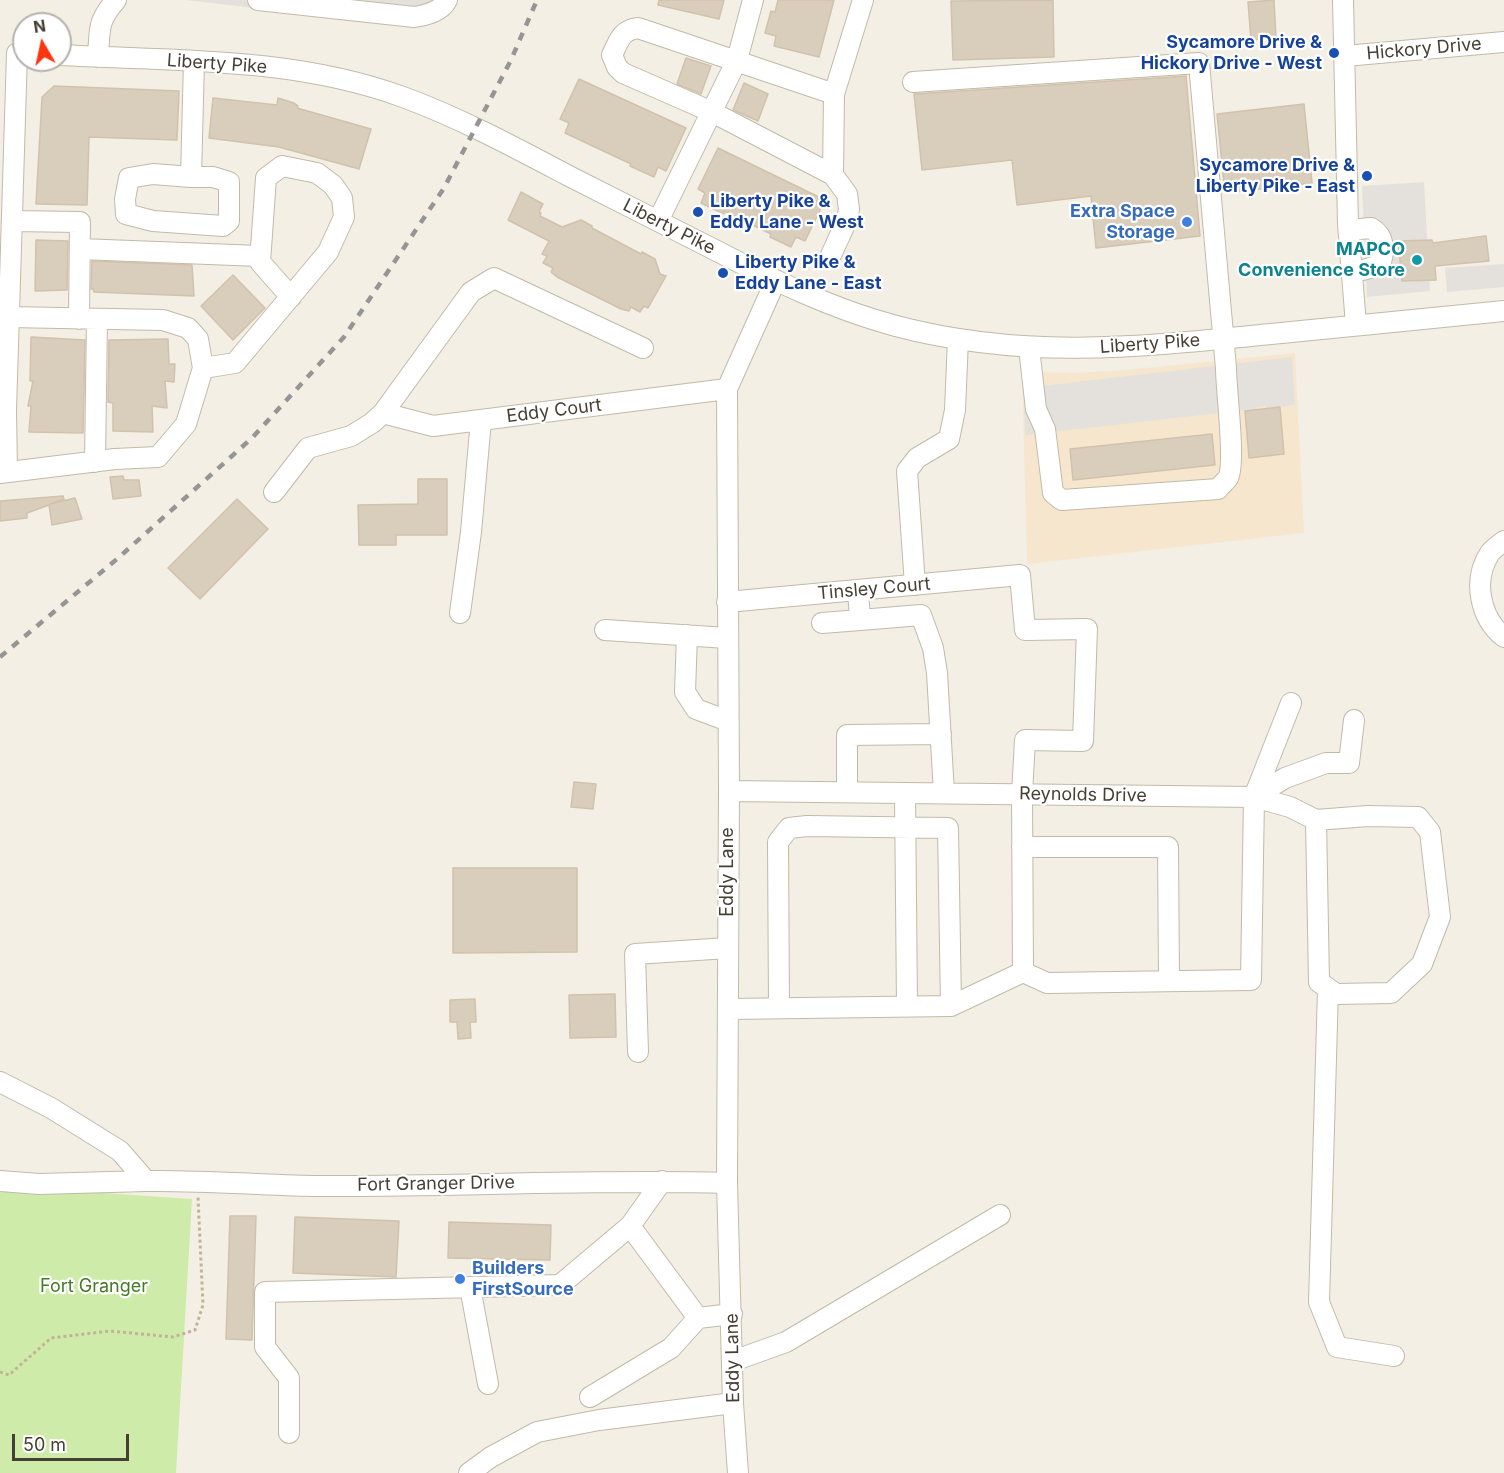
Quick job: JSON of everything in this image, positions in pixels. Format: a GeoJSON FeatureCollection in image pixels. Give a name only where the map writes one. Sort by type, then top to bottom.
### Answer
{"type":"FeatureCollection","features":[{"type":"Feature","properties":{"kind":"street"},"geometry":{"type":"LineString","coordinates":[[98,57],[101,24],[110,0]]}},
{"type":"Feature","properties":{"kind":"street"},"geometry":{"type":"LineString","coordinates":[[258,0],[414,17],[430,14],[445,4],[447,0]]}},
{"type":"Feature","properties":{"kind":"street"},"geometry":{"type":"LineString","coordinates":[[658,221],[736,62],[753,0]]}},
{"type":"Feature","properties":{"kind":"street"},"geometry":{"type":"LineString","coordinates":[[833,175],[834,94],[863,0]]}},
{"type":"Feature","properties":{"kind":"street"},"geometry":{"type":"LineString","coordinates":[[1343,0],[1349,230],[1356,325]]}},
{"type":"Feature","properties":{"kind":"street"},"geometry":{"type":"LineString","coordinates":[[831,255],[847,220],[849,209],[847,194],[833,175],[711,112],[622,73],[612,55],[621,35],[629,29],[638,28],[834,94]]}},
{"type":"Feature","properties":{"kind":"street","name":"Hickory Drive"},"geometry":{"type":"LineString","coordinates":[[1345,56],[1504,42]]}},
{"type":"Feature","properties":{"kind":"street","name":"Liberty Pike"},"geometry":{"type":"LineString","coordinates":[[72,56],[194,61],[294,69],[400,96],[477,128],[775,282],[853,313],[894,326],[958,339],[1029,348],[1146,346],[1504,311]]}},
{"type":"Feature","properties":{"kind":"street"},"geometry":{"type":"LineString","coordinates":[[191,177],[194,61]]}},
{"type":"Feature","properties":{"kind":"street"},"geometry":{"type":"LineString","coordinates":[[913,82],[1199,63],[1226,368],[1231,460],[1229,477],[1218,489],[1062,500],[1053,493],[1045,429],[1036,409],[1029,348]]}},
{"type":"Feature","properties":{"kind":"street"},"geometry":{"type":"LineString","coordinates":[[9,317],[163,320],[188,328],[198,339],[203,368],[186,423],[158,457],[3,472],[12,221],[14,72]]}},
{"type":"Feature","properties":{"kind":"street"},"geometry":{"type":"LineString","coordinates":[[203,368],[235,363],[291,297],[328,252],[344,217],[342,198],[333,185],[317,173],[282,166],[266,178],[260,262],[291,297]]}},
{"type":"Feature","properties":{"kind":"street"},"geometry":{"type":"LineString","coordinates":[[153,174],[191,177],[213,177],[229,182],[229,221],[224,226],[153,221],[126,214],[125,199],[129,177],[153,174]]}},
{"type":"Feature","properties":{"kind":"street"},"geometry":{"type":"LineString","coordinates":[[12,221],[81,222],[80,249],[88,319],[95,462]]}},
{"type":"Feature","properties":{"kind":"street"},"geometry":{"type":"LineString","coordinates":[[1349,230],[1371,228],[1381,237],[1383,246],[1380,265],[1363,270],[1352,270]]}},
{"type":"Feature","properties":{"kind":"street"},"geometry":{"type":"LineString","coordinates":[[80,249],[260,256]]}},
{"type":"Feature","properties":{"kind":"street"},"geometry":{"type":"LineString","coordinates":[[274,492],[308,448],[351,436],[383,413],[471,292],[494,278],[643,348]]}},
{"type":"Feature","properties":{"kind":"street","name":"Eddy Lane"},"geometry":{"type":"LineString","coordinates":[[738,1473],[733,1403],[727,1183],[729,791],[727,389],[775,282]]}},
{"type":"Feature","properties":{"kind":"street"},"geometry":{"type":"LineString","coordinates":[[915,585],[907,471],[917,458],[949,439],[955,410],[958,339]]}},
{"type":"Feature","properties":{"kind":"street","name":"Eddy Court"},"geometry":{"type":"LineString","coordinates":[[383,413],[433,426],[727,389]]}},
{"type":"Feature","properties":{"kind":"street"},"geometry":{"type":"LineString","coordinates":[[460,613],[471,532],[481,420]]}},
{"type":"Feature","properties":{"kind":"street"},"geometry":{"type":"LineString","coordinates":[[1504,541],[1490,553],[1480,580],[1481,601],[1493,628],[1504,637]]}},
{"type":"Feature","properties":{"kind":"street","name":"Tinsley Court"},"geometry":{"type":"LineString","coordinates":[[727,602],[1020,575],[1025,630],[1087,629],[1083,741],[1025,740],[1022,794]]}},
{"type":"Feature","properties":{"kind":"street"},"geometry":{"type":"LineString","coordinates":[[858,590],[860,620]]}},
{"type":"Feature","properties":{"kind":"street"},"geometry":{"type":"LineString","coordinates":[[822,623],[921,615],[933,648],[944,793]]}},
{"type":"Feature","properties":{"kind":"street"},"geometry":{"type":"LineString","coordinates":[[605,630],[727,638]]}},
{"type":"Feature","properties":{"kind":"street"},"geometry":{"type":"LineString","coordinates":[[687,635],[685,692],[696,709],[728,721]]}},
{"type":"Feature","properties":{"kind":"street"},"geometry":{"type":"LineString","coordinates":[[728,1009],[951,1006],[1023,972],[1047,982],[1251,980],[1254,797],[1291,703]]}},
{"type":"Feature","properties":{"kind":"street"},"geometry":{"type":"LineString","coordinates":[[1254,797],[1285,778],[1326,763],[1349,763],[1354,720]]}},
{"type":"Feature","properties":{"kind":"street"},"geometry":{"type":"LineString","coordinates":[[847,792],[847,735],[941,734]]}},
{"type":"Feature","properties":{"kind":"street","name":"Reynolds Drive"},"geometry":{"type":"LineString","coordinates":[[729,791],[1254,797],[1290,807],[1316,820]]}},
{"type":"Feature","properties":{"kind":"street"},"geometry":{"type":"LineString","coordinates":[[905,793],[907,1006]]}},
{"type":"Feature","properties":{"kind":"street"},"geometry":{"type":"LineString","coordinates":[[1022,794],[1023,972]]}},
{"type":"Feature","properties":{"kind":"street"},"geometry":{"type":"LineString","coordinates":[[1368,816],[1418,817],[1430,832],[1440,917],[1422,964],[1391,993],[1336,994],[1319,982],[1316,820],[1368,816]]}},
{"type":"Feature","properties":{"kind":"street"},"geometry":{"type":"LineString","coordinates":[[778,1008],[778,842],[789,828],[807,826],[948,828],[951,1006]]}},
{"type":"Feature","properties":{"kind":"street"},"geometry":{"type":"LineString","coordinates":[[1022,847],[1168,847],[1169,980]]}},
{"type":"Feature","properties":{"kind":"street"},"geometry":{"type":"LineString","coordinates":[[638,1052],[635,954],[728,948]]}},
{"type":"Feature","properties":{"kind":"street"},"geometry":{"type":"LineString","coordinates":[[1328,989],[1319,1302],[1337,1347],[1394,1356]]}},
{"type":"Feature","properties":{"kind":"street"},"geometry":{"type":"LineString","coordinates":[[0,1082],[51,1107],[120,1151],[146,1181]]}},
{"type":"Feature","properties":{"kind":"street","name":"Fort Granger Drive"},"geometry":{"type":"LineString","coordinates":[[0,1181],[39,1184],[197,1180],[313,1186],[662,1181],[727,1183]]}},
{"type":"Feature","properties":{"kind":"street"},"geometry":{"type":"LineString","coordinates":[[289,1433],[289,1378],[265,1347],[264,1292],[560,1285],[630,1226],[662,1181]]}},
{"type":"Feature","properties":{"kind":"street"},"geometry":{"type":"LineString","coordinates":[[733,1361],[786,1342],[1000,1215]]}},
{"type":"Feature","properties":{"kind":"street"},"geometry":{"type":"LineString","coordinates":[[630,1226],[698,1318]]}},
{"type":"Feature","properties":{"kind":"street"},"geometry":{"type":"LineString","coordinates":[[470,1287],[488,1384]]}},
{"type":"Feature","properties":{"kind":"street"},"geometry":{"type":"LineString","coordinates":[[590,1397],[671,1348],[698,1318],[732,1314]]}},
{"type":"Feature","properties":{"kind":"street"},"geometry":{"type":"LineString","coordinates":[[469,1473],[491,1457],[537,1432],[599,1420],[733,1403]]}},
{"type":"Feature","properties":{"kind":"path"},"geometry":{"type":"LineString","coordinates":[[0,1372],[9,1375],[51,1338],[110,1331],[174,1337],[195,1330],[203,1305],[197,1180]]}},
{"type":"Feature","properties":{"kind":"shaded area"},"geometry":{"type":"Polygon","coordinates":[[[185,0],[457,0],[450,10],[401,25],[185,0]]]}},
{"type":"Feature","properties":{"kind":"shaded area"},"geometry":{"type":"Polygon","coordinates":[[[1424,182],[1430,291],[1367,297],[1362,186],[1424,182]]]}},
{"type":"Feature","properties":{"kind":"shaded area"},"geometry":{"type":"Polygon","coordinates":[[[1504,264],[1504,287],[1447,292],[1445,268],[1504,264]]]}},
{"type":"Feature","properties":{"kind":"shaded area"},"geometry":{"type":"Polygon","coordinates":[[[1295,353],[1304,533],[1027,564],[1022,371],[1071,373],[1125,370],[1295,353]]]}},
{"type":"Feature","properties":{"kind":"shaded area"},"geometry":{"type":"Polygon","coordinates":[[[1292,357],[1295,405],[1256,407],[1256,409],[1025,435],[1024,388],[1292,357]]]}},
{"type":"Feature","properties":{"kind":"green space","name":"Fort Granger"},"geometry":{"type":"Polygon","coordinates":[[[0,1186],[192,1199],[176,1473],[0,1473],[0,1186]]]}},
{"type":"Feature","properties":{"kind":"building"},"geometry":{"type":"Polygon","coordinates":[[[659,0],[724,0],[719,19],[658,5],[659,0]]]}},
{"type":"Feature","properties":{"kind":"building"},"geometry":{"type":"Polygon","coordinates":[[[778,0],[834,0],[819,57],[774,46],[776,36],[765,33],[771,11],[775,12],[778,0]]]}},
{"type":"Feature","properties":{"kind":"building"},"geometry":{"type":"Polygon","coordinates":[[[1053,0],[1054,57],[953,60],[951,1],[1053,0]]]}},
{"type":"Feature","properties":{"kind":"building"},"geometry":{"type":"Polygon","coordinates":[[[1274,0],[1276,38],[1251,40],[1248,2],[1274,0]]]}},
{"type":"Feature","properties":{"kind":"building"},"geometry":{"type":"Polygon","coordinates":[[[686,58],[711,66],[701,94],[677,84],[686,58]]]}},
{"type":"Feature","properties":{"kind":"building"},"geometry":{"type":"Polygon","coordinates":[[[1186,76],[1200,236],[1096,248],[1091,196],[1017,205],[1012,160],[922,170],[914,94],[1186,76]]]}},
{"type":"Feature","properties":{"kind":"building"},"geometry":{"type":"Polygon","coordinates":[[[579,79],[686,128],[666,171],[658,167],[654,177],[565,133],[569,123],[560,119],[579,79]]]}},
{"type":"Feature","properties":{"kind":"building"},"geometry":{"type":"Polygon","coordinates":[[[744,83],[768,94],[758,121],[733,110],[744,83]]]}},
{"type":"Feature","properties":{"kind":"building"},"geometry":{"type":"Polygon","coordinates":[[[54,86],[179,91],[177,140],[89,137],[87,205],[36,204],[42,97],[54,86]]]}},
{"type":"Feature","properties":{"kind":"building"},"geometry":{"type":"Polygon","coordinates":[[[213,98],[277,105],[278,98],[294,103],[298,106],[297,108],[371,129],[359,169],[279,147],[209,138],[213,98]]]}},
{"type":"Feature","properties":{"kind":"building"},"geometry":{"type":"Polygon","coordinates":[[[1304,104],[1312,183],[1225,193],[1217,114],[1304,104]]]}},
{"type":"Feature","properties":{"kind":"building"},"geometry":{"type":"Polygon","coordinates":[[[718,148],[825,200],[805,241],[796,237],[791,247],[770,237],[771,234],[724,211],[724,214],[701,203],[705,193],[698,189],[718,148]]]}},
{"type":"Feature","properties":{"kind":"building"},"geometry":{"type":"Polygon","coordinates":[[[521,192],[543,204],[539,212],[540,216],[562,227],[581,220],[641,254],[642,252],[655,259],[660,274],[666,276],[648,308],[644,306],[640,312],[631,307],[629,311],[621,309],[551,272],[553,268],[543,263],[547,256],[542,254],[549,241],[508,220],[521,192]]]}},
{"type":"Feature","properties":{"kind":"building"},"geometry":{"type":"Polygon","coordinates":[[[1486,236],[1489,261],[1435,266],[1436,280],[1402,281],[1398,241],[1432,240],[1433,243],[1486,236]]]}},
{"type":"Feature","properties":{"kind":"building"},"geometry":{"type":"Polygon","coordinates":[[[36,240],[68,241],[67,290],[35,291],[36,240]]]}},
{"type":"Feature","properties":{"kind":"building"},"geometry":{"type":"Polygon","coordinates":[[[92,261],[192,265],[194,296],[94,292],[91,289],[92,261]]]}},
{"type":"Feature","properties":{"kind":"building"},"geometry":{"type":"Polygon","coordinates":[[[233,275],[265,308],[233,340],[201,306],[233,275]]]}},
{"type":"Feature","properties":{"kind":"building"},"geometry":{"type":"Polygon","coordinates":[[[31,337],[85,340],[83,433],[29,432],[31,406],[28,406],[33,381],[30,381],[31,337]]]}},
{"type":"Feature","properties":{"kind":"building"},"geometry":{"type":"Polygon","coordinates":[[[168,339],[169,364],[175,364],[174,382],[165,381],[167,408],[152,406],[153,432],[113,431],[113,403],[108,402],[109,340],[168,339]]]}},
{"type":"Feature","properties":{"kind":"building"},"geometry":{"type":"Polygon","coordinates":[[[1280,407],[1284,454],[1249,458],[1245,411],[1280,407]]]}},
{"type":"Feature","properties":{"kind":"building"},"geometry":{"type":"Polygon","coordinates":[[[1212,434],[1215,465],[1073,480],[1070,449],[1212,434]]]}},
{"type":"Feature","properties":{"kind":"building"},"geometry":{"type":"Polygon","coordinates":[[[123,476],[124,480],[139,480],[141,496],[113,499],[110,477],[123,476]]]}},
{"type":"Feature","properties":{"kind":"building"},"geometry":{"type":"Polygon","coordinates":[[[418,479],[447,479],[447,535],[396,535],[396,545],[359,545],[358,505],[418,504],[418,479]]]}},
{"type":"Feature","properties":{"kind":"building"},"geometry":{"type":"Polygon","coordinates":[[[63,496],[64,499],[50,504],[75,498],[82,519],[52,525],[49,505],[27,513],[27,518],[0,521],[0,501],[63,496]]]}},
{"type":"Feature","properties":{"kind":"building"},"geometry":{"type":"Polygon","coordinates":[[[237,499],[268,529],[200,599],[168,568],[237,499]]]}},
{"type":"Feature","properties":{"kind":"building"},"geometry":{"type":"Polygon","coordinates":[[[574,782],[596,784],[593,809],[571,807],[574,782]]]}},
{"type":"Feature","properties":{"kind":"building"},"geometry":{"type":"Polygon","coordinates":[[[453,868],[577,868],[577,952],[453,953],[453,868]]]}},
{"type":"Feature","properties":{"kind":"building"},"geometry":{"type":"Polygon","coordinates":[[[615,994],[616,1037],[570,1038],[569,995],[615,994]]]}},
{"type":"Feature","properties":{"kind":"building"},"geometry":{"type":"Polygon","coordinates":[[[475,999],[476,1022],[470,1022],[471,1038],[458,1039],[457,1022],[450,1022],[450,1000],[475,999]]]}},
{"type":"Feature","properties":{"kind":"building"},"geometry":{"type":"Polygon","coordinates":[[[230,1216],[256,1216],[252,1340],[226,1339],[230,1216]]]}},
{"type":"Feature","properties":{"kind":"building"},"geometry":{"type":"Polygon","coordinates":[[[295,1217],[399,1221],[396,1277],[293,1273],[295,1217]]]}},
{"type":"Feature","properties":{"kind":"building"},"geometry":{"type":"Polygon","coordinates":[[[449,1222],[551,1225],[550,1260],[448,1258],[449,1222]]]}},
{"type":"Feature","properties":{"kind":"railway"},"geometry":{"type":"LineString","coordinates":[[0,657],[117,559],[252,438],[344,337],[444,188],[511,60],[537,0]]}},
{"type":"Feature","properties":{"kind":"place","name":"Sycamore Drive & Hickory Drive - West"},"geometry":{"type":"Point","coordinates":[1334,53]}},
{"type":"Feature","properties":{"kind":"place","name":"Sycamore Drive & Liberty Pike - East"},"geometry":{"type":"Point","coordinates":[1367,176]}},
{"type":"Feature","properties":{"kind":"place","name":"Liberty Pike & Eddy Lane - West"},"geometry":{"type":"Point","coordinates":[698,212]}},
{"type":"Feature","properties":{"kind":"place","name":"Extra Space Storage"},"geometry":{"type":"Point","coordinates":[1187,222]}},
{"type":"Feature","properties":{"kind":"place","name":"MAPCO Convenience Store"},"geometry":{"type":"Point","coordinates":[1417,260]}},
{"type":"Feature","properties":{"kind":"place","name":"Liberty Pike & Eddy Lane - East"},"geometry":{"type":"Point","coordinates":[723,273]}},
{"type":"Feature","properties":{"kind":"place","name":"Builders FirstSource"},"geometry":{"type":"Point","coordinates":[460,1279]}}]}
